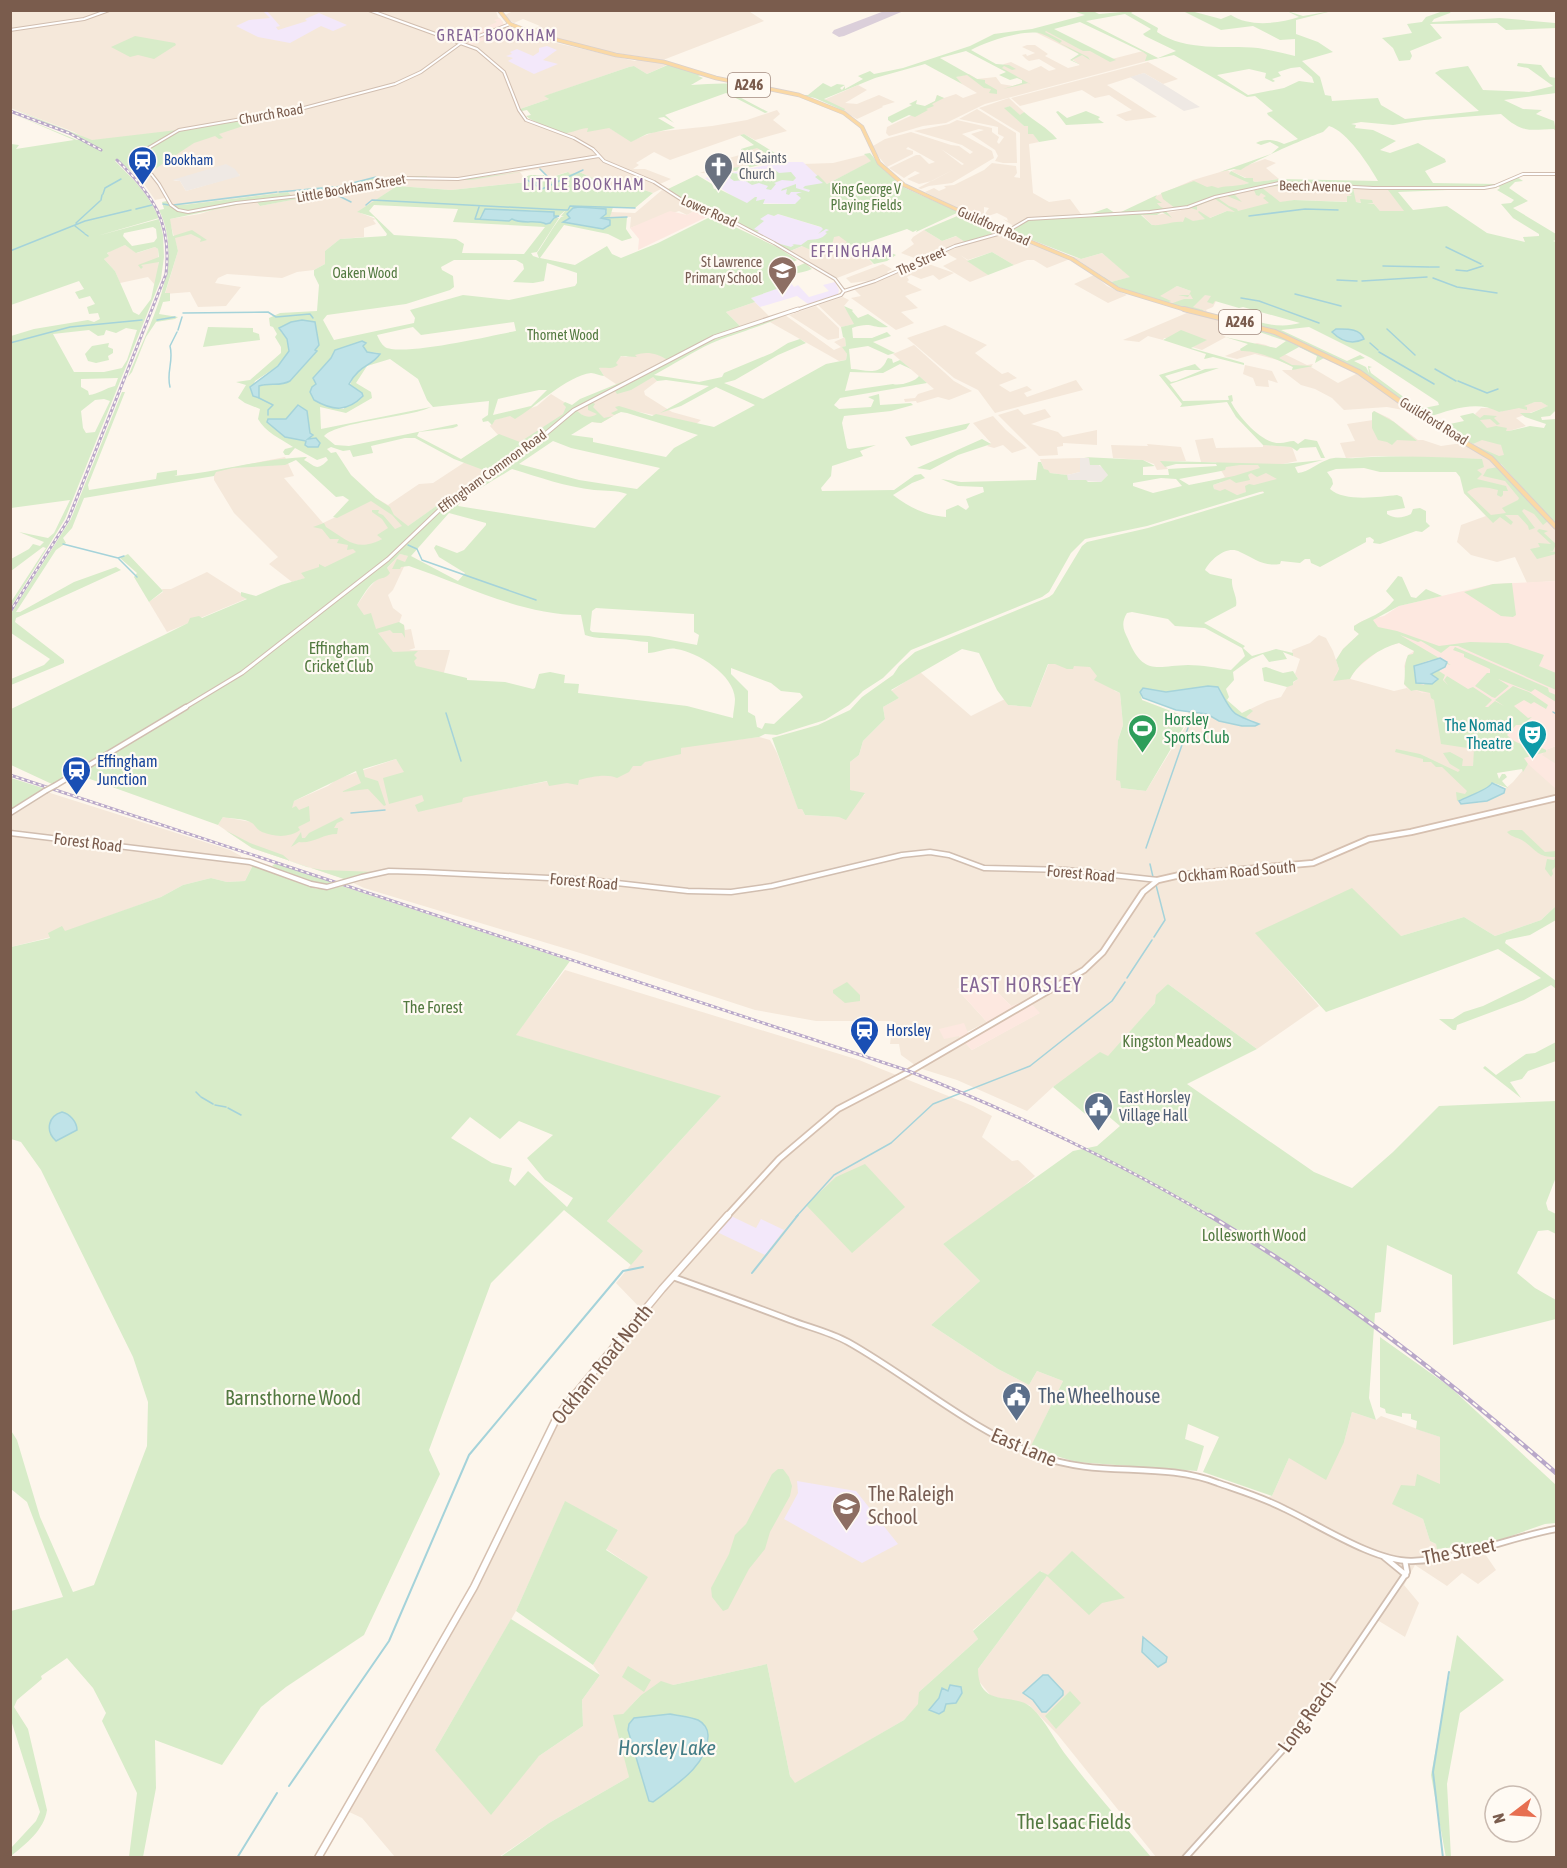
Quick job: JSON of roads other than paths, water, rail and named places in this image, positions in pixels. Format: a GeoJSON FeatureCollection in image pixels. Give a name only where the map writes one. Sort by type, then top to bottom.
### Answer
{"type":"FeatureCollection","features":[{"type":"Feature","properties":{"kind":"main road","name":"Guildford Road"},"geometry":{"type":"LineString","coordinates":[[499,10],[502,17],[510,24],[544,37],[616,55],[664,62],[716,78],[799,95],[848,115],[859,124],[877,161],[900,182],[1003,232],[1076,260],[1120,290],[1186,310],[1265,328],[1292,338],[1365,375],[1422,417],[1466,441],[1491,458],[1557,527]]}},
{"type":"Feature","properties":{"kind":"main road","name":"Ockham Road South"},"geometry":{"type":"LineString","coordinates":[[907,1073],[1092,964],[1103,952],[1143,892],[1158,880],[1180,875],[1313,863],[1369,839],[1411,832],[1557,798]]}},
{"type":"Feature","properties":{"kind":"main road","name":"Ockham Road North"},"geometry":{"type":"LineString","coordinates":[[318,1857],[474,1587],[558,1415],[673,1277],[779,1159],[838,1109],[907,1073]]}},
{"type":"Feature","properties":{"kind":"street"},"geometry":{"type":"LineString","coordinates":[[10,30],[84,19],[109,10]]}},
{"type":"Feature","properties":{"kind":"street","name":"Lower Road"},"geometry":{"type":"LineString","coordinates":[[369,10],[479,51],[505,72],[519,110],[526,120],[574,138],[593,148],[604,161],[660,184],[682,200],[732,221],[774,243],[837,280],[844,291]]}},
{"type":"Feature","properties":{"kind":"street"},"geometry":{"type":"LineString","coordinates":[[461,43],[510,24]]}},
{"type":"Feature","properties":{"kind":"street","name":"Church Road"},"geometry":{"type":"LineString","coordinates":[[174,208],[138,155],[176,131],[304,108],[395,84],[421,72],[461,43]]}},
{"type":"Feature","properties":{"kind":"street","name":"Little Bookham Street"},"geometry":{"type":"LineString","coordinates":[[174,208],[192,211],[236,202],[318,194],[402,178],[475,177],[599,156]]}},
{"type":"Feature","properties":{"kind":"street","name":"Beech Avenue"},"geometry":{"type":"LineString","coordinates":[[1003,232],[1028,219],[1149,212],[1188,207],[1215,197],[1279,183],[1339,184],[1371,188],[1484,188],[1495,186],[1523,174],[1557,174]]}},
{"type":"Feature","properties":{"kind":"street","name":"The Street"},"geometry":{"type":"LineString","coordinates":[[844,291],[875,281],[955,246],[1003,232]]}},
{"type":"Feature","properties":{"kind":"street","name":"Effingham Common Road"},"geometry":{"type":"LineString","coordinates":[[10,813],[242,673],[388,559],[458,493],[514,458],[574,410],[714,337],[841,295],[844,291]]}},
{"type":"Feature","properties":{"kind":"street","name":"Forest Road"},"geometry":{"type":"LineString","coordinates":[[10,833],[250,862],[311,884],[327,887],[389,871],[590,880],[674,890],[723,892],[772,886],[902,855],[930,852],[950,855],[984,868],[1066,870],[1158,880]]}},
{"type":"Feature","properties":{"kind":"street","name":"East Lane"},"geometry":{"type":"LineString","coordinates":[[673,1277],[844,1340],[917,1384],[975,1424],[1039,1456],[1075,1467],[1148,1471],[1197,1476],[1211,1480],[1282,1507],[1383,1557],[1395,1559]]}},
{"type":"Feature","properties":{"kind":"street","name":"The Street"},"geometry":{"type":"LineString","coordinates":[[1395,1559],[1405,1561],[1483,1551],[1520,1536],[1557,1529]]}},
{"type":"Feature","properties":{"kind":"street"},"geometry":{"type":"LineString","coordinates":[[1383,1557],[1406,1575]]}},
{"type":"Feature","properties":{"kind":"street"},"geometry":{"type":"LineString","coordinates":[[1405,1561],[1406,1575]]}},
{"type":"Feature","properties":{"kind":"street","name":"Long Reach"},"geometry":{"type":"LineString","coordinates":[[1185,1857],[1297,1734],[1380,1608],[1406,1575]]}},
{"type":"Feature","properties":{"kind":"water"},"geometry":{"type":"Polygon","coordinates":[[[573,208],[606,209],[606,214],[601,218],[610,220],[610,225],[603,229],[563,222],[570,218],[567,214],[573,208]]]}},
{"type":"Feature","properties":{"kind":"water"},"geometry":{"type":"Polygon","coordinates":[[[485,209],[554,212],[554,216],[559,216],[546,224],[520,222],[512,219],[509,221],[475,219],[480,219],[485,209]]]}},
{"type":"Feature","properties":{"kind":"water"},"geometry":{"type":"Polygon","coordinates":[[[302,320],[315,322],[319,345],[315,350],[317,351],[290,381],[259,386],[259,398],[253,396],[250,387],[278,366],[289,351],[287,339],[279,328],[302,320]]]}},
{"type":"Feature","properties":{"kind":"water"},"geometry":{"type":"Polygon","coordinates":[[[1336,329],[1356,331],[1364,339],[1355,342],[1343,340],[1332,332],[1336,329]]]}},
{"type":"Feature","properties":{"kind":"water"},"geometry":{"type":"Polygon","coordinates":[[[362,341],[366,343],[363,346],[367,352],[380,354],[361,369],[349,384],[363,396],[351,405],[340,408],[327,406],[314,400],[310,392],[316,384],[313,378],[335,350],[362,341]]]}},
{"type":"Feature","properties":{"kind":"water"},"geometry":{"type":"Polygon","coordinates":[[[298,405],[307,411],[310,433],[313,435],[308,439],[316,438],[320,443],[318,447],[308,447],[305,445],[306,441],[285,437],[267,422],[268,419],[286,419],[298,405]]]}},
{"type":"Feature","properties":{"kind":"water"},"geometry":{"type":"Polygon","coordinates":[[[1440,658],[1447,662],[1445,667],[1431,674],[1438,679],[1432,684],[1416,683],[1414,666],[1440,658]]]}},
{"type":"Feature","properties":{"kind":"water"},"geometry":{"type":"Polygon","coordinates":[[[1208,686],[1218,687],[1230,708],[1237,715],[1259,724],[1242,726],[1219,721],[1207,714],[1176,710],[1143,698],[1140,692],[1143,688],[1166,692],[1208,686]]]}},
{"type":"Feature","properties":{"kind":"water"},"geometry":{"type":"Polygon","coordinates":[[[1492,783],[1505,789],[1504,793],[1487,801],[1461,804],[1459,801],[1490,786],[1492,783]]]}},
{"type":"Feature","properties":{"kind":"water"},"geometry":{"type":"Polygon","coordinates":[[[62,1112],[72,1119],[77,1130],[56,1141],[49,1128],[51,1120],[62,1112]]]}},
{"type":"Feature","properties":{"kind":"water"},"geometry":{"type":"Polygon","coordinates":[[[1143,1637],[1167,1657],[1166,1662],[1158,1667],[1142,1652],[1143,1637]]]}},
{"type":"Feature","properties":{"kind":"water"},"geometry":{"type":"Polygon","coordinates":[[[1043,1675],[1048,1675],[1063,1691],[1063,1695],[1046,1712],[1042,1712],[1033,1700],[1023,1693],[1043,1675]]]}},
{"type":"Feature","properties":{"kind":"water"},"geometry":{"type":"Polygon","coordinates":[[[950,1685],[961,1687],[962,1693],[956,1703],[946,1704],[944,1711],[939,1714],[929,1710],[939,1698],[942,1688],[948,1691],[950,1685]]]}},
{"type":"Feature","properties":{"kind":"water","name":"Horsley Lake"},"geometry":{"type":"Polygon","coordinates":[[[670,1714],[695,1719],[702,1723],[708,1733],[707,1746],[703,1756],[689,1774],[653,1802],[649,1801],[628,1730],[629,1724],[634,1718],[670,1714]]]}},
{"type":"Feature","properties":{"kind":"waterway"},"geometry":{"type":"LineString","coordinates":[[536,183],[549,178],[540,169]]}},
{"type":"Feature","properties":{"kind":"waterway"},"geometry":{"type":"LineString","coordinates":[[524,178],[542,189],[583,170]]}},
{"type":"Feature","properties":{"kind":"waterway"},"geometry":{"type":"LineString","coordinates":[[337,187],[376,177]]}},
{"type":"Feature","properties":{"kind":"waterway"},"geometry":{"type":"LineString","coordinates":[[103,194],[105,188],[121,179]]}},
{"type":"Feature","properties":{"kind":"waterway"},"geometry":{"type":"LineString","coordinates":[[279,192],[333,187]]}},
{"type":"Feature","properties":{"kind":"waterway"},"geometry":{"type":"LineString","coordinates":[[317,189],[327,191]]}},
{"type":"Feature","properties":{"kind":"waterway"},"geometry":{"type":"LineString","coordinates":[[173,205],[277,192]]}},
{"type":"Feature","properties":{"kind":"waterway"},"geometry":{"type":"LineString","coordinates":[[331,192],[351,202]]}},
{"type":"Feature","properties":{"kind":"waterway"},"geometry":{"type":"LineString","coordinates":[[101,200],[102,195]]}},
{"type":"Feature","properties":{"kind":"waterway"},"geometry":{"type":"LineString","coordinates":[[366,205],[372,200],[565,210],[568,210],[570,206],[635,208]]}},
{"type":"Feature","properties":{"kind":"waterway"},"geometry":{"type":"LineString","coordinates":[[76,223],[100,201]]}},
{"type":"Feature","properties":{"kind":"waterway"},"geometry":{"type":"LineString","coordinates":[[163,204],[169,205]]}},
{"type":"Feature","properties":{"kind":"waterway"},"geometry":{"type":"LineString","coordinates":[[136,209],[152,205]]}},
{"type":"Feature","properties":{"kind":"waterway"},"geometry":{"type":"LineString","coordinates":[[475,219],[479,207]]}},
{"type":"Feature","properties":{"kind":"waterway"},"geometry":{"type":"LineString","coordinates":[[1249,216],[1305,209],[1338,210]]}},
{"type":"Feature","properties":{"kind":"waterway"},"geometry":{"type":"LineString","coordinates":[[10,251],[85,221],[131,210]]}},
{"type":"Feature","properties":{"kind":"waterway"},"geometry":{"type":"LineString","coordinates":[[602,218],[627,217]]}},
{"type":"Feature","properties":{"kind":"waterway"},"geometry":{"type":"LineString","coordinates":[[75,226],[84,233]]}},
{"type":"Feature","properties":{"kind":"waterway"},"geometry":{"type":"LineString","coordinates":[[1446,247],[1481,264]]}},
{"type":"Feature","properties":{"kind":"waterway"},"geometry":{"type":"LineString","coordinates":[[1383,266],[1429,267]]}},
{"type":"Feature","properties":{"kind":"waterway"},"geometry":{"type":"LineString","coordinates":[[1456,270],[1467,271],[1483,266]]}},
{"type":"Feature","properties":{"kind":"waterway"},"geometry":{"type":"LineString","coordinates":[[1430,267],[1439,267]]}},
{"type":"Feature","properties":{"kind":"waterway"},"geometry":{"type":"LineString","coordinates":[[1362,281],[1427,277]]}},
{"type":"Feature","properties":{"kind":"waterway"},"geometry":{"type":"LineString","coordinates":[[1433,278],[1457,287],[1497,293]]}},
{"type":"Feature","properties":{"kind":"waterway"},"geometry":{"type":"LineString","coordinates":[[1337,280],[1357,281]]}},
{"type":"Feature","properties":{"kind":"waterway"},"geometry":{"type":"LineString","coordinates":[[1295,294],[1341,306]]}},
{"type":"Feature","properties":{"kind":"waterway"},"geometry":{"type":"LineString","coordinates":[[1241,298],[1259,301],[1319,323]]}},
{"type":"Feature","properties":{"kind":"waterway"},"geometry":{"type":"LineString","coordinates":[[183,313],[268,312],[276,317],[310,314],[313,318]]}},
{"type":"Feature","properties":{"kind":"waterway"},"geometry":{"type":"LineString","coordinates":[[157,320],[175,317]]}},
{"type":"Feature","properties":{"kind":"waterway"},"geometry":{"type":"LineString","coordinates":[[178,330],[182,317]]}},
{"type":"Feature","properties":{"kind":"waterway"},"geometry":{"type":"LineString","coordinates":[[10,343],[70,327],[142,320]]}},
{"type":"Feature","properties":{"kind":"waterway"},"geometry":{"type":"LineString","coordinates":[[1387,329],[1415,355]]}},
{"type":"Feature","properties":{"kind":"waterway"},"geometry":{"type":"LineString","coordinates":[[170,387],[170,346],[177,332]]}},
{"type":"Feature","properties":{"kind":"waterway"},"geometry":{"type":"LineString","coordinates":[[1370,343],[1378,350]]}},
{"type":"Feature","properties":{"kind":"waterway"},"geometry":{"type":"LineString","coordinates":[[1379,352],[1434,384]]}},
{"type":"Feature","properties":{"kind":"waterway"},"geometry":{"type":"LineString","coordinates":[[1435,369],[1456,381]]}},
{"type":"Feature","properties":{"kind":"waterway"},"geometry":{"type":"LineString","coordinates":[[1458,381],[1487,393],[1498,389]]}},
{"type":"Feature","properties":{"kind":"waterway"},"geometry":{"type":"LineString","coordinates":[[259,398],[273,405],[268,410],[268,415]]}},
{"type":"Feature","properties":{"kind":"waterway"},"geometry":{"type":"LineString","coordinates":[[63,544],[118,558],[124,556]]}},
{"type":"Feature","properties":{"kind":"waterway"},"geometry":{"type":"LineString","coordinates":[[408,545],[417,549],[422,560],[536,600]]}},
{"type":"Feature","properties":{"kind":"waterway"},"geometry":{"type":"LineString","coordinates":[[119,559],[137,577]]}},
{"type":"Feature","properties":{"kind":"waterway"},"geometry":{"type":"LineString","coordinates":[[1192,717],[1193,712]]}},
{"type":"Feature","properties":{"kind":"waterway"},"geometry":{"type":"LineString","coordinates":[[446,713],[461,761]]}},
{"type":"Feature","properties":{"kind":"waterway"},"geometry":{"type":"LineString","coordinates":[[1146,848],[1190,722]]}},
{"type":"Feature","properties":{"kind":"waterway"},"geometry":{"type":"LineString","coordinates":[[351,813],[385,810]]}},
{"type":"Feature","properties":{"kind":"waterway"},"geometry":{"type":"LineString","coordinates":[[1150,864],[1153,877]]}},
{"type":"Feature","properties":{"kind":"waterway"},"geometry":{"type":"LineString","coordinates":[[1154,937],[1165,920],[1156,885]]}},
{"type":"Feature","properties":{"kind":"waterway"},"geometry":{"type":"LineString","coordinates":[[1127,978],[1152,940]]}},
{"type":"Feature","properties":{"kind":"waterway"},"geometry":{"type":"LineString","coordinates":[[796,1217],[834,1175],[891,1143],[933,1104],[1030,1066],[1112,1001],[1125,982]]}},
{"type":"Feature","properties":{"kind":"waterway"},"geometry":{"type":"LineString","coordinates":[[196,1092],[200,1096]]}},
{"type":"Feature","properties":{"kind":"waterway"},"geometry":{"type":"LineString","coordinates":[[201,1097],[213,1104]]}},
{"type":"Feature","properties":{"kind":"waterway"},"geometry":{"type":"LineString","coordinates":[[215,1105],[226,1107]]}},
{"type":"Feature","properties":{"kind":"waterway"},"geometry":{"type":"LineString","coordinates":[[228,1108],[241,1115]]}},
{"type":"Feature","properties":{"kind":"waterway"},"geometry":{"type":"LineString","coordinates":[[752,1273],[798,1215]]}},
{"type":"Feature","properties":{"kind":"waterway"},"geometry":{"type":"LineString","coordinates":[[289,1786],[389,1641],[469,1455],[623,1271],[643,1267]]}},
{"type":"Feature","properties":{"kind":"waterway"},"geometry":{"type":"LineString","coordinates":[[1443,1858],[1433,1772],[1449,1672]]}},
{"type":"Feature","properties":{"kind":"waterway"},"geometry":{"type":"LineString","coordinates":[[237,1858],[277,1793]]}},
{"type":"Feature","properties":{"kind":"railway"},"geometry":{"type":"LineString","coordinates":[[10,111],[69,133],[101,150]]}},
{"type":"Feature","properties":{"kind":"railway"},"geometry":{"type":"LineString","coordinates":[[10,612],[68,520],[166,274],[166,239],[163,224],[141,185],[117,160]]}},
{"type":"Feature","properties":{"kind":"railway"},"geometry":{"type":"LineString","coordinates":[[10,775],[906,1070],[985,1103],[1100,1156],[1211,1217]]}},
{"type":"Feature","properties":{"kind":"railway"},"geometry":{"type":"LineString","coordinates":[[1209,1215],[1301,1274],[1388,1336],[1556,1473]]}},
{"type":"Feature","properties":{"kind":"place","name":"Bookham"},"geometry":{"type":"Point","coordinates":[143,186]}},
{"type":"Feature","properties":{"kind":"place","name":"All Saints Church"},"geometry":{"type":"Point","coordinates":[718,192]}},
{"type":"Feature","properties":{"kind":"place","name":"St Lawrence Primary School"},"geometry":{"type":"Point","coordinates":[783,296]}},
{"type":"Feature","properties":{"kind":"place","name":"Horsley Sports Club"},"geometry":{"type":"Point","coordinates":[1143,754]}},
{"type":"Feature","properties":{"kind":"place","name":"The Nomad Theatre"},"geometry":{"type":"Point","coordinates":[1533,760]}},
{"type":"Feature","properties":{"kind":"place","name":"Effingham Junction"},"geometry":{"type":"Point","coordinates":[76,796]}},
{"type":"Feature","properties":{"kind":"place","name":"Horsley"},"geometry":{"type":"Point","coordinates":[865,1056]}},
{"type":"Feature","properties":{"kind":"place","name":"East Horsley Village Hall"},"geometry":{"type":"Point","coordinates":[1098,1132]}},
{"type":"Feature","properties":{"kind":"place","name":"The Wheelhouse"},"geometry":{"type":"Point","coordinates":[1017,1422]}},
{"type":"Feature","properties":{"kind":"place","name":"The Raleigh School"},"geometry":{"type":"Point","coordinates":[847,1532]}},
{"type":"Feature","properties":{"kind":"district","name":"GREAT BOOKHAM"},"geometry":{"type":"Point","coordinates":[497,35]}},
{"type":"Feature","properties":{"kind":"district","name":"LITTLE BOOKHAM"},"geometry":{"type":"Point","coordinates":[584,184]}},
{"type":"Feature","properties":{"kind":"district","name":"EFFINGHAM"},"geometry":{"type":"Point","coordinates":[852,251]}},
{"type":"Feature","properties":{"kind":"district","name":"EAST HORSLEY"},"geometry":{"type":"Point","coordinates":[1021,985]}},
{"type":"Feature","properties":{"kind":"park label","name":"King George V Playing Fields"},"geometry":{"type":"Point","coordinates":[866,198]}},
{"type":"Feature","properties":{"kind":"park label","name":"Oaken Wood"},"geometry":{"type":"Point","coordinates":[365,273]}},
{"type":"Feature","properties":{"kind":"park label","name":"Thornet Wood"},"geometry":{"type":"Point","coordinates":[563,335]}},
{"type":"Feature","properties":{"kind":"park label","name":"Effingham Cricket Club"},"geometry":{"type":"Point","coordinates":[339,657]}},
{"type":"Feature","properties":{"kind":"park label","name":"The Forest"},"geometry":{"type":"Point","coordinates":[433,1007]}},
{"type":"Feature","properties":{"kind":"park label","name":"Kingston Meadows"},"geometry":{"type":"Point","coordinates":[1177,1041]}},
{"type":"Feature","properties":{"kind":"park label","name":"Lollesworth Wood"},"geometry":{"type":"Point","coordinates":[1254,1235]}},
{"type":"Feature","properties":{"kind":"park label","name":"Barnsthorne Wood"},"geometry":{"type":"Point","coordinates":[293,1398]}},
{"type":"Feature","properties":{"kind":"park label","name":"The Isaac Fields"},"geometry":{"type":"Point","coordinates":[1074,1822]}}]}
